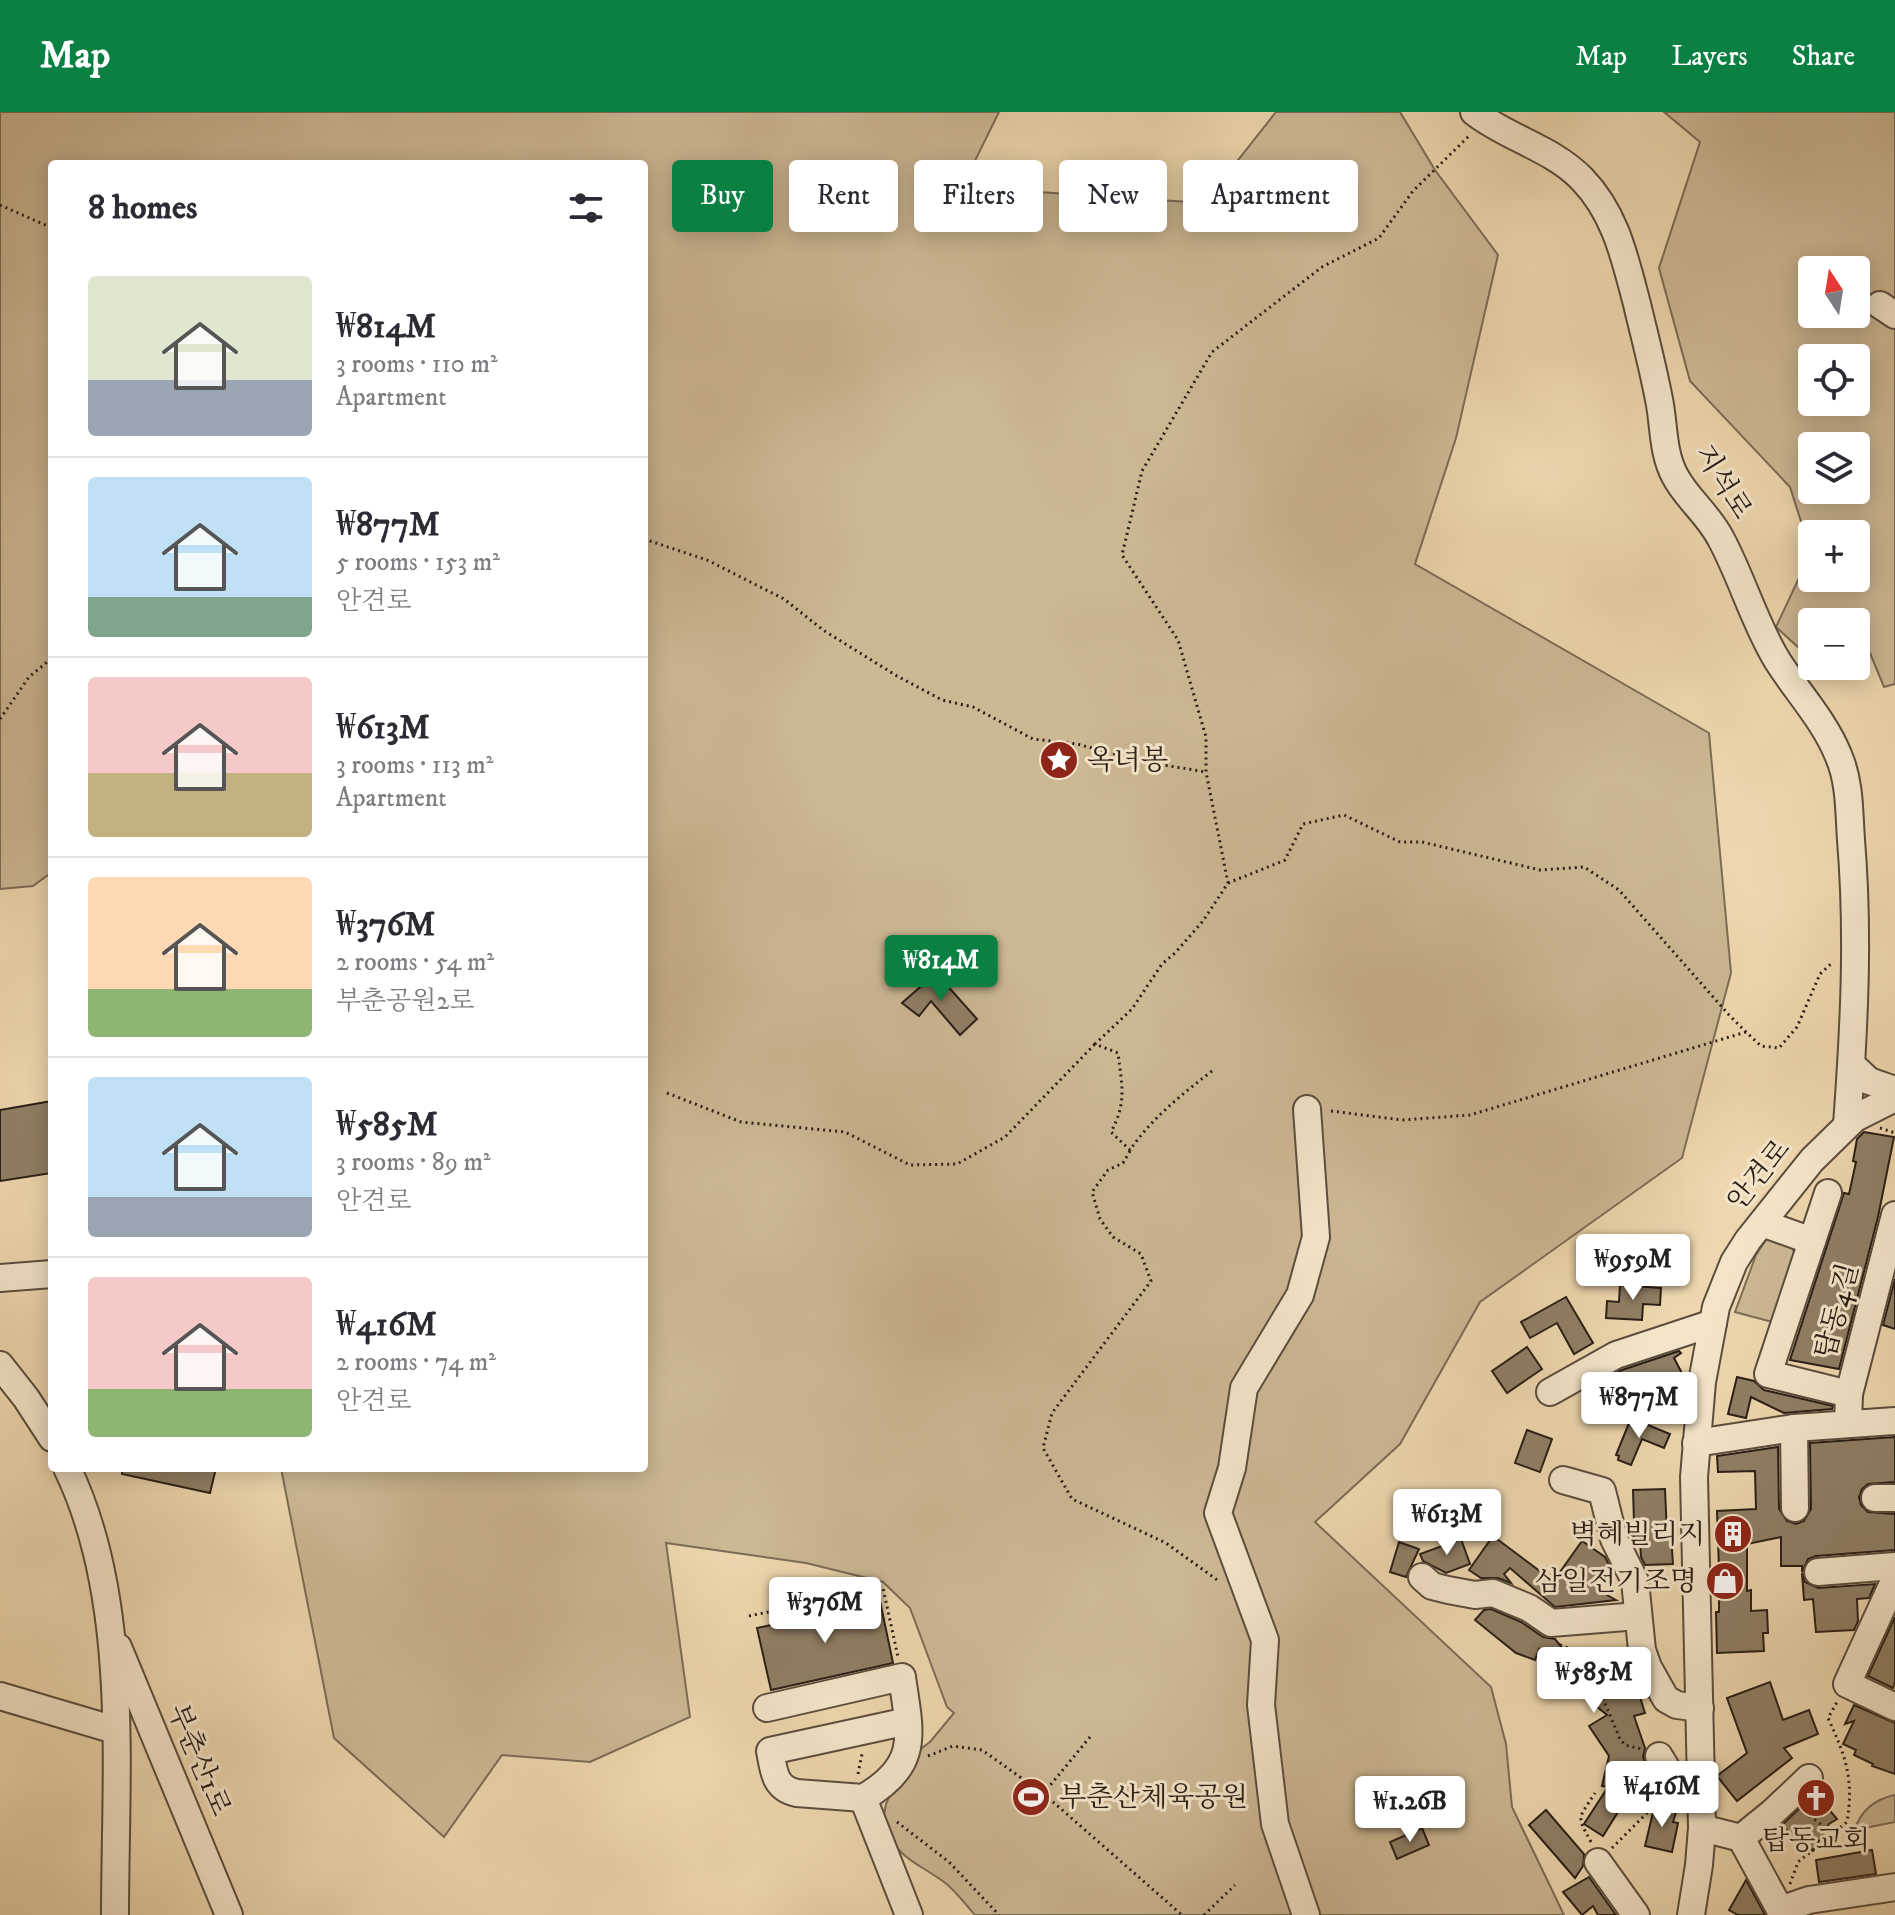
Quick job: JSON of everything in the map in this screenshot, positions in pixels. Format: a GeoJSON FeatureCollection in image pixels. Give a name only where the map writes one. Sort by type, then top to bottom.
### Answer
{"type":"FeatureCollection","features":[{"type":"Feature","properties":{"kind":"street","name":"지석로"},"geometry":{"type":"LineString","coordinates":[[1476,122],[1542,150],[1580,176],[1604,205],[1615,227],[1647,343],[1666,450],[1674,474],[1710,519],[1723,541],[1776,659],[1829,735],[1839,756],[1849,794],[1856,940],[1847,1125]]}},
{"type":"Feature","properties":{"kind":"street"},"geometry":{"type":"LineString","coordinates":[[1852,1065],[1869,1081],[1895,1090]]}},
{"type":"Feature","properties":{"kind":"street","name":"안견로"},"geometry":{"type":"LineString","coordinates":[[1691,1915],[1702,1828],[1694,1501],[1696,1443],[1713,1323],[1734,1262],[1812,1160],[1863,1113],[1895,1098]]}},
{"type":"Feature","properties":{"kind":"street"},"geometry":{"type":"LineString","coordinates":[[1306,1915],[1275,1824],[1261,1705],[1265,1640],[1218,1513],[1232,1468],[1244,1388],[1300,1295],[1316,1237],[1307,1109]]}},
{"type":"Feature","properties":{"kind":"street"},"geometry":{"type":"LineString","coordinates":[[1828,1193],[1768,1374],[1849,1394]]}},
{"type":"Feature","properties":{"kind":"street","name":"탑동4길"},"geometry":{"type":"LineString","coordinates":[[1848,1424],[1849,1394],[1886,1285],[1895,1215]]}},
{"type":"Feature","properties":{"kind":"street"},"geometry":{"type":"LineString","coordinates":[[1762,1223],[1812,1241]]}},
{"type":"Feature","properties":{"kind":"street"},"geometry":{"type":"LineString","coordinates":[[0,1278],[48,1274]]}},
{"type":"Feature","properties":{"kind":"street"},"geometry":{"type":"LineString","coordinates":[[1550,1392],[1616,1355],[1713,1323]]}},
{"type":"Feature","properties":{"kind":"street"},"geometry":{"type":"LineString","coordinates":[[0,1365],[48,1432]]}},
{"type":"Feature","properties":{"kind":"street"},"geometry":{"type":"LineString","coordinates":[[1696,1443],[1794,1428],[1895,1421]]}},
{"type":"Feature","properties":{"kind":"street"},"geometry":{"type":"LineString","coordinates":[[1794,1428],[1795,1508]]}},
{"type":"Feature","properties":{"kind":"street","name":"부춘산1로"},"geometry":{"type":"LineString","coordinates":[[69,1472],[93,1537],[110,1629],[115,1730],[115,1915]]}},
{"type":"Feature","properties":{"kind":"street"},"geometry":{"type":"LineString","coordinates":[[1563,1480],[1602,1491],[1614,1539],[1635,1581],[1644,1657],[1662,1695],[1677,1705],[1700,1708]]}},
{"type":"Feature","properties":{"kind":"street"},"geometry":{"type":"LineString","coordinates":[[1818,1572],[1895,1566]]}},
{"type":"Feature","properties":{"kind":"street"},"geometry":{"type":"LineString","coordinates":[[1422,1577],[1432,1586],[1448,1590],[1475,1595],[1493,1593],[1529,1608],[1551,1623],[1638,1616]]}},
{"type":"Feature","properties":{"kind":"street"},"geometry":{"type":"LineString","coordinates":[[1895,1579],[1886,1624],[1847,1684],[1895,1707]]}},
{"type":"Feature","properties":{"kind":"street","name":"부춘산1로"},"geometry":{"type":"LineString","coordinates":[[110,1629],[229,1915]]}},
{"type":"Feature","properties":{"kind":"street"},"geometry":{"type":"LineString","coordinates":[[767,1708],[902,1677],[908,1721],[908,1750],[884,1784],[863,1798],[788,1791],[776,1778],[770,1751],[908,1721]]}},
{"type":"Feature","properties":{"kind":"street"},"geometry":{"type":"LineString","coordinates":[[0,1696],[115,1730]]}},
{"type":"Feature","properties":{"kind":"street"},"geometry":{"type":"LineString","coordinates":[[1659,1756],[1676,1784],[1701,1791]]}},
{"type":"Feature","properties":{"kind":"street"},"geometry":{"type":"LineString","coordinates":[[1741,1838],[1809,1778]]}},
{"type":"Feature","properties":{"kind":"street"},"geometry":{"type":"LineString","coordinates":[[863,1798],[909,1915]]}},
{"type":"Feature","properties":{"kind":"street"},"geometry":{"type":"LineString","coordinates":[[1702,1828],[1741,1838],[1782,1912],[1809,1900],[1895,1887]]}},
{"type":"Feature","properties":{"kind":"street"},"geometry":{"type":"LineString","coordinates":[[1598,1862],[1636,1915]]}},
{"type":"Feature","properties":{"kind":"path"},"geometry":{"type":"LineString","coordinates":[[1228,883],[1206,772],[1206,737],[1178,640],[1122,555],[1142,471],[1212,352],[1322,267],[1379,238],[1413,191],[1469,135],[1476,122]]}},
{"type":"Feature","properties":{"kind":"path"},"geometry":{"type":"LineString","coordinates":[[0,205],[48,226]]}},
{"type":"Feature","properties":{"kind":"path"},"geometry":{"type":"LineString","coordinates":[[648,540],[707,560],[784,599],[823,630],[897,676],[942,700],[973,707],[1033,739],[1077,744],[1121,753],[1145,762],[1206,772]]}},
{"type":"Feature","properties":{"kind":"path"},"geometry":{"type":"LineString","coordinates":[[0,719],[29,677],[48,661]]}},
{"type":"Feature","properties":{"kind":"path"},"geometry":{"type":"LineString","coordinates":[[667,1093],[741,1122],[845,1132],[910,1165],[957,1164],[1005,1137],[1132,1009],[1162,964],[1203,921],[1228,883],[1285,860],[1303,824],[1344,815],[1400,842],[1422,842],[1540,870],[1584,867],[1619,890],[1729,1015],[1761,1046],[1779,1048],[1797,1027],[1820,974],[1856,940]]}},
{"type":"Feature","properties":{"kind":"path"},"geometry":{"type":"LineString","coordinates":[[1307,1109],[1402,1120],[1470,1115],[1746,1032]]}},
{"type":"Feature","properties":{"kind":"path"},"geometry":{"type":"LineString","coordinates":[[1095,1044],[1118,1053],[1123,1091],[1121,1114],[1111,1132],[1130,1150]]}},
{"type":"Feature","properties":{"kind":"path"},"geometry":{"type":"LineString","coordinates":[[1212,1071],[1145,1129],[1123,1163],[1108,1170],[1092,1192],[1100,1219],[1113,1237],[1141,1254],[1151,1281],[1052,1413],[1043,1448],[1072,1499],[1166,1543],[1250,1602]]}},
{"type":"Feature","properties":{"kind":"path"},"geometry":{"type":"LineString","coordinates":[[749,1616],[883,1588],[902,1677]]}},
{"type":"Feature","properties":{"kind":"path"},"geometry":{"type":"LineString","coordinates":[[1558,1623],[1554,1642],[1565,1646],[1601,1682],[1604,1701],[1620,1739],[1625,1745],[1659,1756]]}},
{"type":"Feature","properties":{"kind":"path"},"geometry":{"type":"LineString","coordinates":[[1782,1912],[1798,1862],[1847,1822],[1850,1772],[1828,1718],[1847,1684]]}},
{"type":"Feature","properties":{"kind":"path"},"geometry":{"type":"LineString","coordinates":[[863,1731],[857,1782],[863,1798]]}},
{"type":"Feature","properties":{"kind":"path"},"geometry":{"type":"LineString","coordinates":[[1043,1794],[1090,1737]]}},
{"type":"Feature","properties":{"kind":"path"},"geometry":{"type":"LineString","coordinates":[[923,1759],[944,1748],[961,1745],[982,1750],[1043,1794],[1182,1915]]}},
{"type":"Feature","properties":{"kind":"path"},"geometry":{"type":"LineString","coordinates":[[1595,1793],[1580,1818],[1581,1829],[1589,1837],[1598,1862],[1676,1784]]}},
{"type":"Feature","properties":{"kind":"path"},"geometry":{"type":"LineString","coordinates":[[1788,1799],[1833,1834]]}},
{"type":"Feature","properties":{"kind":"path"},"geometry":{"type":"LineString","coordinates":[[892,1818],[949,1862],[999,1915]]}},
{"type":"Feature","properties":{"kind":"path"},"geometry":{"type":"LineString","coordinates":[[1204,1915],[1235,1885]]}},
{"type":"Feature","properties":{"kind":"shaded area"},"geometry":{"type":"Polygon","coordinates":[[[0,112],[999,112],[975,160],[914,160],[914,232],[1043,232],[1043,192],[1059,193],[1059,232],[1167,232],[1167,201],[1183,202],[1183,232],[1358,232],[1358,160],[1238,160],[1276,112],[1400,112],[1435,170],[1498,255],[1456,438],[1415,564],[1709,733],[1731,973],[1682,1158],[1480,1302],[1400,1444],[1315,1522],[1491,1687],[1506,1744],[1512,1807],[1564,1915],[975,1915],[948,1886],[903,1854],[882,1827],[892,1790],[915,1753],[930,1742],[954,1713],[947,1707],[910,1608],[883,1582],[806,1563],[666,1543],[690,1717],[590,1762],[502,1755],[444,1837],[334,1738],[282,1472],[648,1472],[648,160],[48,160],[48,875],[33,886],[0,889],[0,112]]]}},
{"type":"Feature","properties":{"kind":"shaded area"},"geometry":{"type":"Polygon","coordinates":[[[1664,112],[1895,112],[1895,684],[1884,687],[1870,653],[1870,608],[1798,608],[1798,647],[1776,627],[1798,580],[1798,592],[1870,592],[1870,520],[1801,520],[1790,487],[1690,381],[1659,268],[1700,142],[1664,112]]]}},
{"type":"Feature","properties":{"kind":"shaded area"},"geometry":{"type":"Polygon","coordinates":[[[1767,1238],[1792,1247],[1796,1258],[1776,1323],[1735,1312],[1756,1255],[1767,1238]]]}},
{"type":"Feature","properties":{"kind":"shaded area"},"geometry":{"type":"Polygon","coordinates":[[[1895,1795],[1895,1822],[1855,1830],[1869,1807],[1895,1795]]]}},
{"type":"Feature","properties":{"kind":"building"},"geometry":{"type":"Polygon","coordinates":[[[936,973],[977,1019],[960,1035],[931,1001],[919,1016],[902,1003],[936,973]]]}},
{"type":"Feature","properties":{"kind":"building"},"geometry":{"type":"Polygon","coordinates":[[[48,1102],[48,1174],[0,1181],[0,1110],[48,1102]]]}},
{"type":"Feature","properties":{"kind":"building"},"geometry":{"type":"Polygon","coordinates":[[[1864,1132],[1894,1137],[1878,1217],[1839,1369],[1790,1360],[1844,1193],[1849,1194],[1857,1139],[1864,1132]]]}},
{"type":"Feature","properties":{"kind":"building"},"geometry":{"type":"Polygon","coordinates":[[[1895,1279],[1895,1329],[1883,1325],[1895,1279]]]}},
{"type":"Feature","properties":{"kind":"building"},"geometry":{"type":"Polygon","coordinates":[[[1620,1285],[1661,1288],[1660,1305],[1643,1304],[1642,1320],[1606,1318],[1607,1301],[1619,1302],[1620,1285]]]}},
{"type":"Feature","properties":{"kind":"building"},"geometry":{"type":"Polygon","coordinates":[[[1566,1297],[1593,1343],[1574,1354],[1557,1323],[1530,1338],[1521,1322],[1566,1297]]]}},
{"type":"Feature","properties":{"kind":"building"},"geometry":{"type":"Polygon","coordinates":[[[1527,1347],[1542,1369],[1507,1393],[1492,1371],[1527,1347]]]}},
{"type":"Feature","properties":{"kind":"building"},"geometry":{"type":"Polygon","coordinates":[[[1679,1351],[1681,1353],[1674,1358],[1686,1381],[1652,1403],[1636,1379],[1613,1384],[1611,1376],[1622,1370],[1679,1351]]]}},
{"type":"Feature","properties":{"kind":"building"},"geometry":{"type":"Polygon","coordinates":[[[1737,1377],[1754,1381],[1764,1390],[1833,1406],[1832,1409],[1784,1413],[1751,1397],[1746,1418],[1728,1414],[1737,1377]]]}},
{"type":"Feature","properties":{"kind":"building"},"geometry":{"type":"Polygon","coordinates":[[[1631,1418],[1670,1434],[1664,1448],[1642,1439],[1631,1465],[1618,1460],[1619,1456],[1616,1455],[1631,1418]]]}},
{"type":"Feature","properties":{"kind":"building"},"geometry":{"type":"Polygon","coordinates":[[[1527,1430],[1552,1439],[1540,1472],[1515,1463],[1527,1430]]]}},
{"type":"Feature","properties":{"kind":"building"},"geometry":{"type":"Polygon","coordinates":[[[1895,1437],[1895,1482],[1868,1484],[1859,1497],[1861,1505],[1868,1512],[1895,1514],[1895,1550],[1816,1556],[1808,1559],[1802,1572],[1802,1566],[1781,1566],[1781,1537],[1747,1544],[1747,1591],[1751,1590],[1751,1611],[1767,1610],[1768,1633],[1763,1633],[1764,1651],[1717,1653],[1717,1511],[1756,1509],[1755,1471],[1718,1472],[1717,1456],[1778,1447],[1779,1509],[1787,1521],[1796,1524],[1804,1521],[1811,1509],[1810,1443],[1895,1437]]]}},
{"type":"Feature","properties":{"kind":"building"},"geometry":{"type":"Polygon","coordinates":[[[122,1472],[215,1472],[210,1493],[122,1472]]]}},
{"type":"Feature","properties":{"kind":"building"},"geometry":{"type":"Polygon","coordinates":[[[1665,1489],[1667,1535],[1671,1535],[1673,1564],[1645,1565],[1641,1557],[1639,1522],[1634,1522],[1633,1490],[1665,1489]]]}},
{"type":"Feature","properties":{"kind":"building"},"geometry":{"type":"Polygon","coordinates":[[[1493,1536],[1549,1578],[1551,1575],[1555,1579],[1582,1541],[1605,1557],[1612,1571],[1598,1590],[1616,1600],[1555,1607],[1510,1568],[1504,1574],[1511,1583],[1498,1578],[1481,1578],[1469,1570],[1493,1536]]]}},
{"type":"Feature","properties":{"kind":"building"},"geometry":{"type":"Polygon","coordinates":[[[1461,1539],[1470,1564],[1446,1573],[1423,1561],[1420,1554],[1461,1539]]]}},
{"type":"Feature","properties":{"kind":"building"},"geometry":{"type":"Polygon","coordinates":[[[1399,1542],[1419,1549],[1406,1577],[1390,1572],[1399,1542]]]}},
{"type":"Feature","properties":{"kind":"building"},"geometry":{"type":"Polygon","coordinates":[[[1802,1573],[1805,1582],[1818,1588],[1875,1584],[1869,1598],[1857,1599],[1858,1621],[1854,1630],[1816,1632],[1813,1599],[1804,1600],[1802,1573]]]}},
{"type":"Feature","properties":{"kind":"building"},"geometry":{"type":"Polygon","coordinates":[[[880,1601],[893,1663],[771,1690],[757,1628],[880,1601]]]}},
{"type":"Feature","properties":{"kind":"building"},"geometry":{"type":"Polygon","coordinates":[[[1491,1609],[1521,1622],[1543,1637],[1555,1639],[1572,1660],[1597,1681],[1622,1651],[1627,1656],[1645,1713],[1634,1716],[1645,1748],[1643,1757],[1650,1773],[1645,1793],[1650,1794],[1646,1810],[1623,1804],[1603,1836],[1584,1824],[1608,1787],[1602,1786],[1609,1756],[1589,1726],[1607,1715],[1564,1680],[1539,1649],[1535,1660],[1516,1653],[1475,1620],[1484,1610],[1491,1609]]]}},
{"type":"Feature","properties":{"kind":"building"},"geometry":{"type":"Polygon","coordinates":[[[1895,1617],[1895,1682],[1893,1688],[1868,1676],[1895,1617]]]}},
{"type":"Feature","properties":{"kind":"building"},"geometry":{"type":"Polygon","coordinates":[[[1770,1682],[1783,1720],[1809,1710],[1818,1734],[1784,1748],[1792,1758],[1737,1801],[1717,1776],[1747,1753],[1727,1698],[1770,1682]]]}},
{"type":"Feature","properties":{"kind":"building"},"geometry":{"type":"Polygon","coordinates":[[[1854,1705],[1895,1723],[1895,1774],[1872,1766],[1854,1755],[1856,1750],[1843,1744],[1854,1721],[1845,1724],[1854,1705]]]}},
{"type":"Feature","properties":{"kind":"building"},"geometry":{"type":"Polygon","coordinates":[[[1820,1789],[1831,1805],[1827,1807],[1837,1819],[1829,1824],[1813,1851],[1789,1837],[1792,1833],[1780,1827],[1820,1789]]]}},
{"type":"Feature","properties":{"kind":"building"},"geometry":{"type":"Polygon","coordinates":[[[1655,1804],[1677,1809],[1673,1822],[1678,1823],[1672,1852],[1645,1846],[1655,1804]]]}},
{"type":"Feature","properties":{"kind":"building"},"geometry":{"type":"Polygon","coordinates":[[[1546,1810],[1584,1854],[1583,1866],[1575,1878],[1529,1825],[1546,1810]]]}},
{"type":"Feature","properties":{"kind":"building"},"geometry":{"type":"Polygon","coordinates":[[[1422,1828],[1429,1845],[1397,1859],[1390,1842],[1422,1828]]]}},
{"type":"Feature","properties":{"kind":"building"},"geometry":{"type":"Polygon","coordinates":[[[1872,1850],[1876,1874],[1819,1882],[1816,1860],[1872,1850]]]}},
{"type":"Feature","properties":{"kind":"building"},"geometry":{"type":"Polygon","coordinates":[[[1589,1877],[1616,1915],[1598,1915],[1593,1906],[1582,1915],[1563,1892],[1589,1877]]]}},
{"type":"Feature","properties":{"kind":"building"},"geometry":{"type":"Polygon","coordinates":[[[1746,1880],[1765,1915],[1738,1915],[1729,1910],[1746,1880]]]}},
{"type":"Feature","properties":{"kind":"place","name":"옥녀봉"},"geometry":{"type":"Point","coordinates":[1059,760]}},
{"type":"Feature","properties":{"kind":"place","name":"벽혜빌리지"},"geometry":{"type":"Point","coordinates":[1733,1534]}},
{"type":"Feature","properties":{"kind":"place","name":"삼일전기조명"},"geometry":{"type":"Point","coordinates":[1725,1581]}},
{"type":"Feature","properties":{"kind":"place","name":"부춘산체육공원"},"geometry":{"type":"Point","coordinates":[1031,1797]}},
{"type":"Feature","properties":{"kind":"place","name":"탑동교회"},"geometry":{"type":"Point","coordinates":[1816,1798]}}]}
